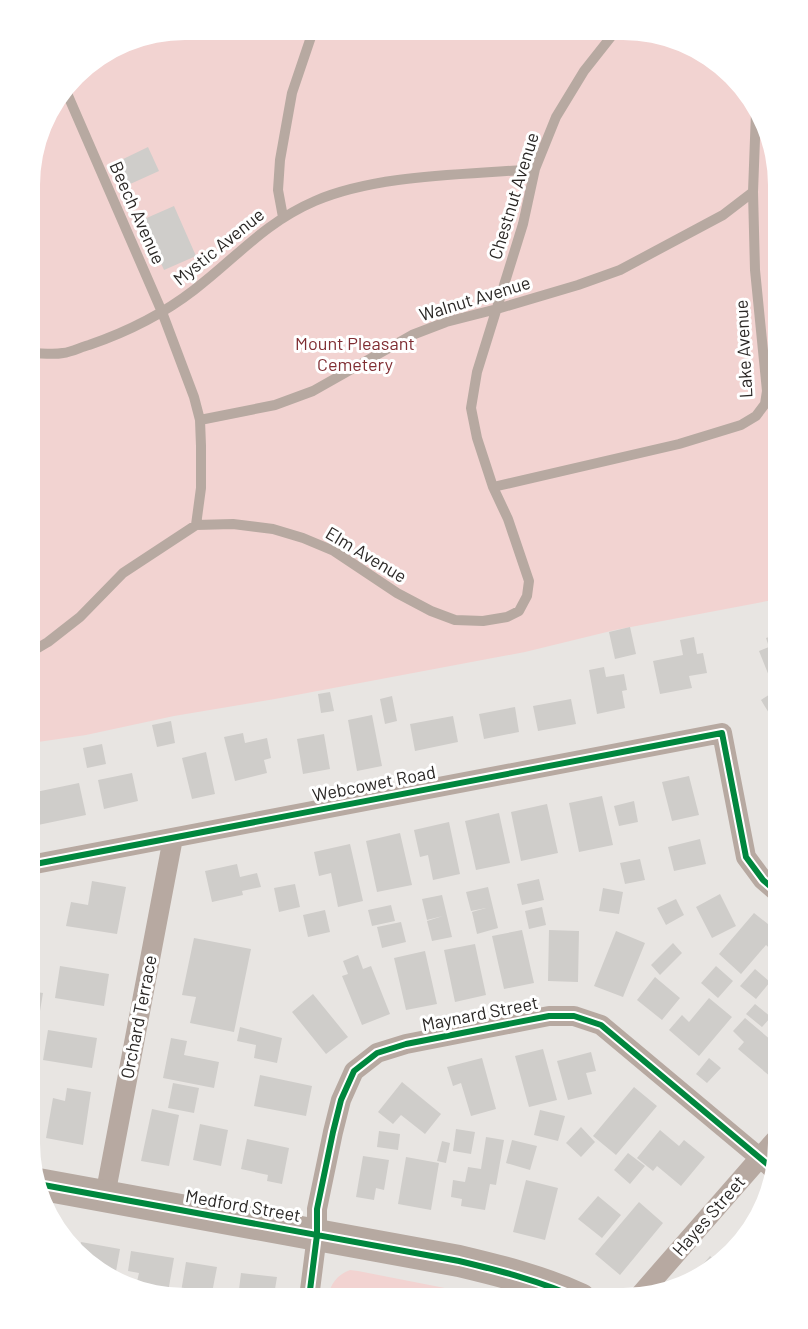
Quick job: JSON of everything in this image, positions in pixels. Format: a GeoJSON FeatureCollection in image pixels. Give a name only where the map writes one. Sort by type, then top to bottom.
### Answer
{"type":"FeatureCollection","features":[{"type":"Feature","properties":{"kind":"main road","name":"Medford Street"},"geometry":{"type":"LineString","coordinates":[[47,1186],[478,1266],[525,1278],[551,1288]]}},
{"type":"Feature","properties":{"kind":"street","name":"Webcowet Road"},"geometry":{"type":"LineString","coordinates":[[40,863],[722,733],[746,856],[767,884]]}},
{"type":"Feature","properties":{"kind":"street","name":"Orchard Terrace"},"geometry":{"type":"LineString","coordinates":[[105,1196],[173,838]]}},
{"type":"Feature","properties":{"kind":"street","name":"Maynard Street"},"geometry":{"type":"LineString","coordinates":[[310,1288],[317,1235],[317,1209],[341,1100],[354,1071],[377,1053],[406,1044],[549,1016],[574,1016],[601,1025],[766,1163]]}},
{"type":"Feature","properties":{"kind":"street","name":"Hayes Street"},"geometry":{"type":"LineString","coordinates":[[649,1286],[766,1163]]}},
{"type":"Feature","properties":{"kind":"lane","name":"Mystic Avenue"},"geometry":{"type":"LineString","coordinates":[[40,353],[62,354],[112,336],[162,312],[194,290],[247,243],[283,217],[278,190],[280,160],[292,93],[311,40]]}},
{"type":"Feature","properties":{"kind":"lane","name":"Chestnut Avenue"},"geometry":{"type":"LineString","coordinates":[[493,487],[477,438],[471,408],[477,372],[523,224],[535,169],[556,117],[584,71],[608,40]]}},
{"type":"Feature","properties":{"kind":"lane","name":"Beech Avenue"},"geometry":{"type":"LineString","coordinates":[[70,99],[162,312],[194,397],[200,420],[201,488],[196,525]]}},
{"type":"Feature","properties":{"kind":"lane","name":"Lake Avenue"},"geometry":{"type":"LineString","coordinates":[[493,487],[679,444],[741,425],[756,416],[765,404],[767,391],[755,270],[753,192],[755,129]]}},
{"type":"Feature","properties":{"kind":"lane"},"geometry":{"type":"LineString","coordinates":[[283,217],[315,201],[356,187],[407,180],[535,169]]}},
{"type":"Feature","properties":{"kind":"lane","name":"Walnut Avenue"},"geometry":{"type":"LineString","coordinates":[[200,420],[275,405],[313,391],[412,335],[446,322],[578,285],[620,270],[723,215],[753,192]]}},
{"type":"Feature","properties":{"kind":"lane","name":"Elm Avenue"},"geometry":{"type":"LineString","coordinates":[[196,525],[233,524],[263,528],[303,538],[334,551],[397,593],[430,611],[455,620],[483,621],[507,617],[519,611],[527,596],[529,581],[512,529],[493,487]]}},
{"type":"Feature","properties":{"kind":"lane"},"geometry":{"type":"LineString","coordinates":[[40,647],[80,617],[123,573],[196,525]]}},
{"type":"Feature","properties":{"kind":"green space","name":"Mount Pleasant Cemetery"},"geometry":{"type":"Polygon","coordinates":[[[186,40],[622,40],[660,45],[678,52],[695,60],[725,83],[748,113],[756,130],[763,148],[768,186],[768,601],[615,630],[525,652],[174,716],[86,735],[40,742],[40,186],[48,139],[60,113],[77,90],[97,71],[122,55],[158,43],[186,40]]]}},
{"type":"Feature","properties":{"kind":"green space"},"geometry":{"type":"Polygon","coordinates":[[[350,1270],[358,1271],[445,1288],[330,1288],[341,1275],[350,1270]]]}},
{"type":"Feature","properties":{"kind":"building"},"geometry":{"type":"Polygon","coordinates":[[[148,147],[159,171],[128,185],[117,162],[148,147]]]}},
{"type":"Feature","properties":{"kind":"building"},"geometry":{"type":"Polygon","coordinates":[[[174,206],[196,256],[164,270],[142,220],[174,206]]]}},
{"type":"Feature","properties":{"kind":"building"},"geometry":{"type":"Polygon","coordinates":[[[630,627],[636,654],[615,659],[609,632],[630,627]]]}},
{"type":"Feature","properties":{"kind":"building"},"geometry":{"type":"Polygon","coordinates":[[[694,637],[697,654],[703,653],[707,673],[689,676],[692,688],[660,694],[653,661],[683,655],[680,640],[694,637]]]}},
{"type":"Feature","properties":{"kind":"building"},"geometry":{"type":"Polygon","coordinates":[[[768,648],[767,672],[759,651],[768,648]]]}},
{"type":"Feature","properties":{"kind":"building"},"geometry":{"type":"Polygon","coordinates":[[[604,667],[606,677],[624,674],[627,690],[622,691],[625,708],[597,714],[589,670],[604,667]]]}},
{"type":"Feature","properties":{"kind":"building"},"geometry":{"type":"Polygon","coordinates":[[[330,692],[334,711],[321,713],[318,694],[330,692]]]}},
{"type":"Feature","properties":{"kind":"building"},"geometry":{"type":"Polygon","coordinates":[[[392,696],[397,721],[385,724],[380,699],[392,696]]]}},
{"type":"Feature","properties":{"kind":"building"},"geometry":{"type":"Polygon","coordinates":[[[767,696],[767,711],[761,700],[767,696]]]}},
{"type":"Feature","properties":{"kind":"building"},"geometry":{"type":"Polygon","coordinates":[[[571,699],[576,724],[538,731],[533,706],[571,699]]]}},
{"type":"Feature","properties":{"kind":"building"},"geometry":{"type":"Polygon","coordinates":[[[515,707],[519,732],[484,739],[479,714],[515,707]]]}},
{"type":"Feature","properties":{"kind":"building"},"geometry":{"type":"Polygon","coordinates":[[[372,715],[382,766],[357,771],[348,720],[372,715]]]}},
{"type":"Feature","properties":{"kind":"building"},"geometry":{"type":"Polygon","coordinates":[[[453,716],[458,742],[415,751],[410,724],[453,716]]]}},
{"type":"Feature","properties":{"kind":"building"},"geometry":{"type":"Polygon","coordinates":[[[171,721],[175,743],[157,747],[152,725],[171,721]]]}},
{"type":"Feature","properties":{"kind":"building"},"geometry":{"type":"Polygon","coordinates":[[[243,733],[245,743],[267,738],[271,758],[264,760],[267,773],[235,781],[224,737],[243,733]]]}},
{"type":"Feature","properties":{"kind":"building"},"geometry":{"type":"Polygon","coordinates":[[[324,734],[330,769],[303,774],[297,739],[324,734]]]}},
{"type":"Feature","properties":{"kind":"building"},"geometry":{"type":"Polygon","coordinates":[[[102,744],[106,764],[87,768],[83,748],[102,744]]]}},
{"type":"Feature","properties":{"kind":"building"},"geometry":{"type":"Polygon","coordinates":[[[206,752],[215,794],[192,799],[182,758],[206,752]]]}},
{"type":"Feature","properties":{"kind":"building"},"geometry":{"type":"Polygon","coordinates":[[[132,773],[138,801],[104,809],[98,780],[132,773]]]}},
{"type":"Feature","properties":{"kind":"building"},"geometry":{"type":"Polygon","coordinates":[[[689,776],[699,815],[672,821],[662,782],[689,776]]]}},
{"type":"Feature","properties":{"kind":"building"},"geometry":{"type":"Polygon","coordinates":[[[79,783],[86,815],[40,825],[40,791],[79,783]]]}},
{"type":"Feature","properties":{"kind":"building"},"geometry":{"type":"Polygon","coordinates":[[[602,796],[613,845],[579,852],[569,803],[602,796]]]}},
{"type":"Feature","properties":{"kind":"building"},"geometry":{"type":"Polygon","coordinates":[[[634,801],[638,822],[619,826],[614,806],[634,801]]]}},
{"type":"Feature","properties":{"kind":"building"},"geometry":{"type":"Polygon","coordinates":[[[547,804],[558,853],[521,861],[511,812],[547,804]]]}},
{"type":"Feature","properties":{"kind":"building"},"geometry":{"type":"Polygon","coordinates":[[[499,813],[510,863],[476,870],[465,821],[499,813]]]}},
{"type":"Feature","properties":{"kind":"building"},"geometry":{"type":"Polygon","coordinates":[[[449,822],[460,874],[433,880],[428,855],[420,857],[414,830],[449,822]]]}},
{"type":"Feature","properties":{"kind":"building"},"geometry":{"type":"Polygon","coordinates":[[[400,833],[412,885],[377,892],[366,841],[400,833]]]}},
{"type":"Feature","properties":{"kind":"building"},"geometry":{"type":"Polygon","coordinates":[[[700,839],[706,864],[674,871],[668,847],[700,839]]]}},
{"type":"Feature","properties":{"kind":"building"},"geometry":{"type":"Polygon","coordinates":[[[350,844],[363,901],[338,907],[331,873],[319,876],[314,852],[350,844]]]}},
{"type":"Feature","properties":{"kind":"building"},"geometry":{"type":"Polygon","coordinates":[[[640,859],[645,880],[625,884],[620,863],[640,859]]]}},
{"type":"Feature","properties":{"kind":"building"},"geometry":{"type":"Polygon","coordinates":[[[237,864],[240,877],[257,873],[261,887],[242,891],[243,895],[212,902],[205,871],[237,864]]]}},
{"type":"Feature","properties":{"kind":"building"},"geometry":{"type":"Polygon","coordinates":[[[539,879],[544,900],[522,905],[517,884],[539,879]]]}},
{"type":"Feature","properties":{"kind":"building"},"geometry":{"type":"Polygon","coordinates":[[[92,881],[126,887],[117,934],[66,926],[71,902],[88,905],[92,881]]]}},
{"type":"Feature","properties":{"kind":"building"},"geometry":{"type":"Polygon","coordinates":[[[295,884],[300,907],[279,912],[274,888],[295,884]]]}},
{"type":"Feature","properties":{"kind":"building"},"geometry":{"type":"Polygon","coordinates":[[[488,887],[498,928],[477,934],[472,912],[486,908],[471,911],[466,892],[488,887]]]}},
{"type":"Feature","properties":{"kind":"building"},"geometry":{"type":"Polygon","coordinates":[[[603,888],[623,892],[619,914],[599,911],[603,888]]]}},
{"type":"Feature","properties":{"kind":"building"},"geometry":{"type":"Polygon","coordinates":[[[720,894],[736,926],[712,938],[696,907],[720,894]]]}},
{"type":"Feature","properties":{"kind":"building"},"geometry":{"type":"Polygon","coordinates":[[[442,895],[452,937],[432,941],[427,921],[443,916],[427,920],[422,899],[442,895]]]}},
{"type":"Feature","properties":{"kind":"building"},"geometry":{"type":"Polygon","coordinates":[[[676,899],[684,915],[666,925],[657,908],[676,899]]]}},
{"type":"Feature","properties":{"kind":"building"},"geometry":{"type":"Polygon","coordinates":[[[391,905],[395,921],[372,926],[368,910],[391,905]]]}},
{"type":"Feature","properties":{"kind":"building"},"geometry":{"type":"Polygon","coordinates":[[[542,907],[546,925],[529,929],[525,911],[542,907]]]}},
{"type":"Feature","properties":{"kind":"building"},"geometry":{"type":"Polygon","coordinates":[[[325,910],[330,932],[308,937],[303,915],[325,910]]]}},
{"type":"Feature","properties":{"kind":"building"},"geometry":{"type":"Polygon","coordinates":[[[754,913],[767,923],[767,946],[741,974],[719,954],[754,913]]]}},
{"type":"Feature","properties":{"kind":"building"},"geometry":{"type":"Polygon","coordinates":[[[401,922],[406,942],[382,948],[377,927],[401,922]]]}},
{"type":"Feature","properties":{"kind":"building"},"geometry":{"type":"Polygon","coordinates":[[[522,930],[534,983],[504,989],[492,936],[522,930]]]}},
{"type":"Feature","properties":{"kind":"building"},"geometry":{"type":"Polygon","coordinates":[[[549,930],[579,931],[578,982],[548,981],[549,930]]]}},
{"type":"Feature","properties":{"kind":"building"},"geometry":{"type":"Polygon","coordinates":[[[616,931],[645,943],[623,997],[594,986],[616,931]]]}},
{"type":"Feature","properties":{"kind":"building"},"geometry":{"type":"Polygon","coordinates":[[[194,938],[251,949],[234,1032],[190,1023],[196,997],[182,995],[194,938]]]}},
{"type":"Feature","properties":{"kind":"building"},"geometry":{"type":"Polygon","coordinates":[[[673,943],[682,953],[660,975],[651,965],[673,943]]]}},
{"type":"Feature","properties":{"kind":"building"},"geometry":{"type":"Polygon","coordinates":[[[475,944],[486,995],[455,1002],[444,950],[475,944]]]}},
{"type":"Feature","properties":{"kind":"building"},"geometry":{"type":"Polygon","coordinates":[[[425,951],[437,1004],[406,1010],[394,958],[425,951]]]}},
{"type":"Feature","properties":{"kind":"building"},"geometry":{"type":"Polygon","coordinates":[[[358,955],[363,969],[371,966],[390,1014],[362,1025],[342,976],[348,974],[343,961],[358,955]]]}},
{"type":"Feature","properties":{"kind":"building"},"geometry":{"type":"Polygon","coordinates":[[[60,966],[109,974],[104,1006],[55,998],[60,966]]]}},
{"type":"Feature","properties":{"kind":"building"},"geometry":{"type":"Polygon","coordinates":[[[716,966],[733,981],[718,998],[701,983],[716,966]]]}},
{"type":"Feature","properties":{"kind":"building"},"geometry":{"type":"Polygon","coordinates":[[[755,969],[767,980],[767,985],[756,999],[740,986],[755,969]]]}},
{"type":"Feature","properties":{"kind":"building"},"geometry":{"type":"Polygon","coordinates":[[[655,977],[680,998],[662,1020],[637,1000],[655,977]]]}},
{"type":"Feature","properties":{"kind":"building"},"geometry":{"type":"Polygon","coordinates":[[[40,993],[43,993],[40,1011],[40,993]]]}},
{"type":"Feature","properties":{"kind":"building"},"geometry":{"type":"Polygon","coordinates":[[[313,994],[348,1037],[326,1054],[292,1012],[313,994]]]}},
{"type":"Feature","properties":{"kind":"building"},"geometry":{"type":"Polygon","coordinates":[[[709,998],[732,1017],[699,1056],[669,1030],[682,1015],[689,1022],[709,998]]]}},
{"type":"Feature","properties":{"kind":"building"},"geometry":{"type":"Polygon","coordinates":[[[755,1004],[767,1014],[767,1021],[762,1027],[746,1014],[755,1004]]]}},
{"type":"Feature","properties":{"kind":"building"},"geometry":{"type":"Polygon","coordinates":[[[745,1018],[767,1037],[767,1074],[738,1049],[744,1042],[733,1031],[745,1018]]]}},
{"type":"Feature","properties":{"kind":"building"},"geometry":{"type":"Polygon","coordinates":[[[240,1027],[282,1038],[277,1063],[254,1058],[256,1045],[237,1041],[240,1027]]]}},
{"type":"Feature","properties":{"kind":"building"},"geometry":{"type":"Polygon","coordinates":[[[48,1030],[97,1038],[92,1068],[43,1060],[48,1030]]]}},
{"type":"Feature","properties":{"kind":"building"},"geometry":{"type":"Polygon","coordinates":[[[171,1038],[187,1041],[184,1055],[219,1062],[214,1088],[163,1078],[171,1038]]]}},
{"type":"Feature","properties":{"kind":"building"},"geometry":{"type":"Polygon","coordinates":[[[543,1049],[557,1100],[529,1107],[515,1056],[543,1049]]]}},
{"type":"Feature","properties":{"kind":"building"},"geometry":{"type":"Polygon","coordinates":[[[591,1052],[596,1071],[586,1073],[592,1094],[568,1100],[557,1061],[591,1052]]]}},
{"type":"Feature","properties":{"kind":"building"},"geometry":{"type":"Polygon","coordinates":[[[482,1058],[496,1109],[471,1116],[461,1083],[453,1086],[447,1067],[482,1058]]]}},
{"type":"Feature","properties":{"kind":"building"},"geometry":{"type":"Polygon","coordinates":[[[709,1058],[721,1068],[707,1083],[696,1074],[709,1058]]]}},
{"type":"Feature","properties":{"kind":"building"},"geometry":{"type":"Polygon","coordinates":[[[260,1075],[312,1086],[306,1116],[254,1106],[260,1075]]]}},
{"type":"Feature","properties":{"kind":"building"},"geometry":{"type":"Polygon","coordinates":[[[402,1082],[441,1114],[425,1134],[401,1115],[393,1124],[378,1112],[402,1082]]]}},
{"type":"Feature","properties":{"kind":"building"},"geometry":{"type":"Polygon","coordinates":[[[173,1083],[199,1088],[194,1113],[168,1108],[173,1083]]]}},
{"type":"Feature","properties":{"kind":"building"},"geometry":{"type":"Polygon","coordinates":[[[634,1087],[657,1106],[616,1155],[593,1136],[634,1087]]]}},
{"type":"Feature","properties":{"kind":"building"},"geometry":{"type":"Polygon","coordinates":[[[67,1088],[91,1092],[83,1145],[46,1138],[53,1098],[65,1101],[67,1088]]]}},
{"type":"Feature","properties":{"kind":"building"},"geometry":{"type":"Polygon","coordinates":[[[152,1109],[179,1115],[169,1166],[141,1161],[152,1109]]]}},
{"type":"Feature","properties":{"kind":"building"},"geometry":{"type":"Polygon","coordinates":[[[540,1110],[565,1116],[558,1141],[534,1135],[540,1110]]]}},
{"type":"Feature","properties":{"kind":"building"},"geometry":{"type":"Polygon","coordinates":[[[200,1124],[228,1130],[221,1166],[193,1160],[200,1124]]]}},
{"type":"Feature","properties":{"kind":"building"},"geometry":{"type":"Polygon","coordinates":[[[581,1127],[595,1142],[581,1157],[566,1143],[581,1127]]]}},
{"type":"Feature","properties":{"kind":"building"},"geometry":{"type":"Polygon","coordinates":[[[456,1129],[475,1132],[471,1154],[453,1151],[456,1129]]]}},
{"type":"Feature","properties":{"kind":"building"},"geometry":{"type":"Polygon","coordinates":[[[660,1130],[679,1146],[684,1140],[705,1157],[681,1186],[657,1166],[653,1171],[637,1158],[660,1130]]]}},
{"type":"Feature","properties":{"kind":"building"},"geometry":{"type":"Polygon","coordinates":[[[379,1131],[400,1134],[398,1150],[377,1147],[379,1131]]]}},
{"type":"Feature","properties":{"kind":"building"},"geometry":{"type":"Polygon","coordinates":[[[486,1137],[504,1140],[496,1185],[490,1184],[485,1210],[461,1206],[462,1199],[451,1197],[453,1180],[465,1182],[468,1167],[481,1169],[486,1137]]]}},
{"type":"Feature","properties":{"kind":"building"},"geometry":{"type":"Polygon","coordinates":[[[247,1139],[289,1148],[282,1184],[267,1181],[268,1175],[241,1169],[247,1139]]]}},
{"type":"Feature","properties":{"kind":"building"},"geometry":{"type":"Polygon","coordinates":[[[512,1140],[537,1146],[530,1170],[506,1163],[512,1140]]]}},
{"type":"Feature","properties":{"kind":"building"},"geometry":{"type":"Polygon","coordinates":[[[442,1141],[450,1143],[446,1163],[437,1161],[442,1141]]]}},
{"type":"Feature","properties":{"kind":"building"},"geometry":{"type":"Polygon","coordinates":[[[628,1153],[645,1166],[630,1184],[614,1170],[628,1153]]]}},
{"type":"Feature","properties":{"kind":"building"},"geometry":{"type":"Polygon","coordinates":[[[363,1156],[389,1160],[384,1190],[376,1188],[374,1200],[356,1197],[363,1156]]]}},
{"type":"Feature","properties":{"kind":"building"},"geometry":{"type":"Polygon","coordinates":[[[406,1157],[439,1163],[431,1210],[398,1204],[406,1157]]]}},
{"type":"Feature","properties":{"kind":"building"},"geometry":{"type":"Polygon","coordinates":[[[526,1180],[558,1188],[545,1240],[513,1232],[526,1180]]]}},
{"type":"Feature","properties":{"kind":"building"},"geometry":{"type":"Polygon","coordinates":[[[598,1196],[621,1215],[602,1238],[578,1219],[598,1196]]]}},
{"type":"Feature","properties":{"kind":"building"},"geometry":{"type":"Polygon","coordinates":[[[639,1202],[663,1223],[620,1275],[595,1254],[639,1202]]]}},
{"type":"Feature","properties":{"kind":"building"},"geometry":{"type":"Polygon","coordinates":[[[81,1243],[120,1249],[116,1270],[97,1258],[81,1243]]]}},
{"type":"Feature","properties":{"kind":"building"},"geometry":{"type":"Polygon","coordinates":[[[131,1251],[174,1258],[169,1287],[137,1280],[139,1273],[128,1271],[131,1251]]]}},
{"type":"Feature","properties":{"kind":"building"},"geometry":{"type":"Polygon","coordinates":[[[186,1262],[217,1267],[213,1288],[182,1288],[186,1262]]]}},
{"type":"Feature","properties":{"kind":"building"},"geometry":{"type":"Polygon","coordinates":[[[241,1273],[277,1277],[275,1288],[239,1288],[241,1273]]]}},
{"type":"Feature","properties":{"kind":"cycle path"},"geometry":{"type":"LineString","coordinates":[[40,863],[722,733],[746,857],[767,884]]}},
{"type":"Feature","properties":{"kind":"cycle path"},"geometry":{"type":"LineString","coordinates":[[310,1288],[317,1235],[317,1209],[341,1100],[354,1071],[377,1053],[406,1044],[549,1016],[574,1016],[601,1025],[766,1163]]}},
{"type":"Feature","properties":{"kind":"cycle path"},"geometry":{"type":"LineString","coordinates":[[47,1186],[459,1261],[552,1288]]}}]}
